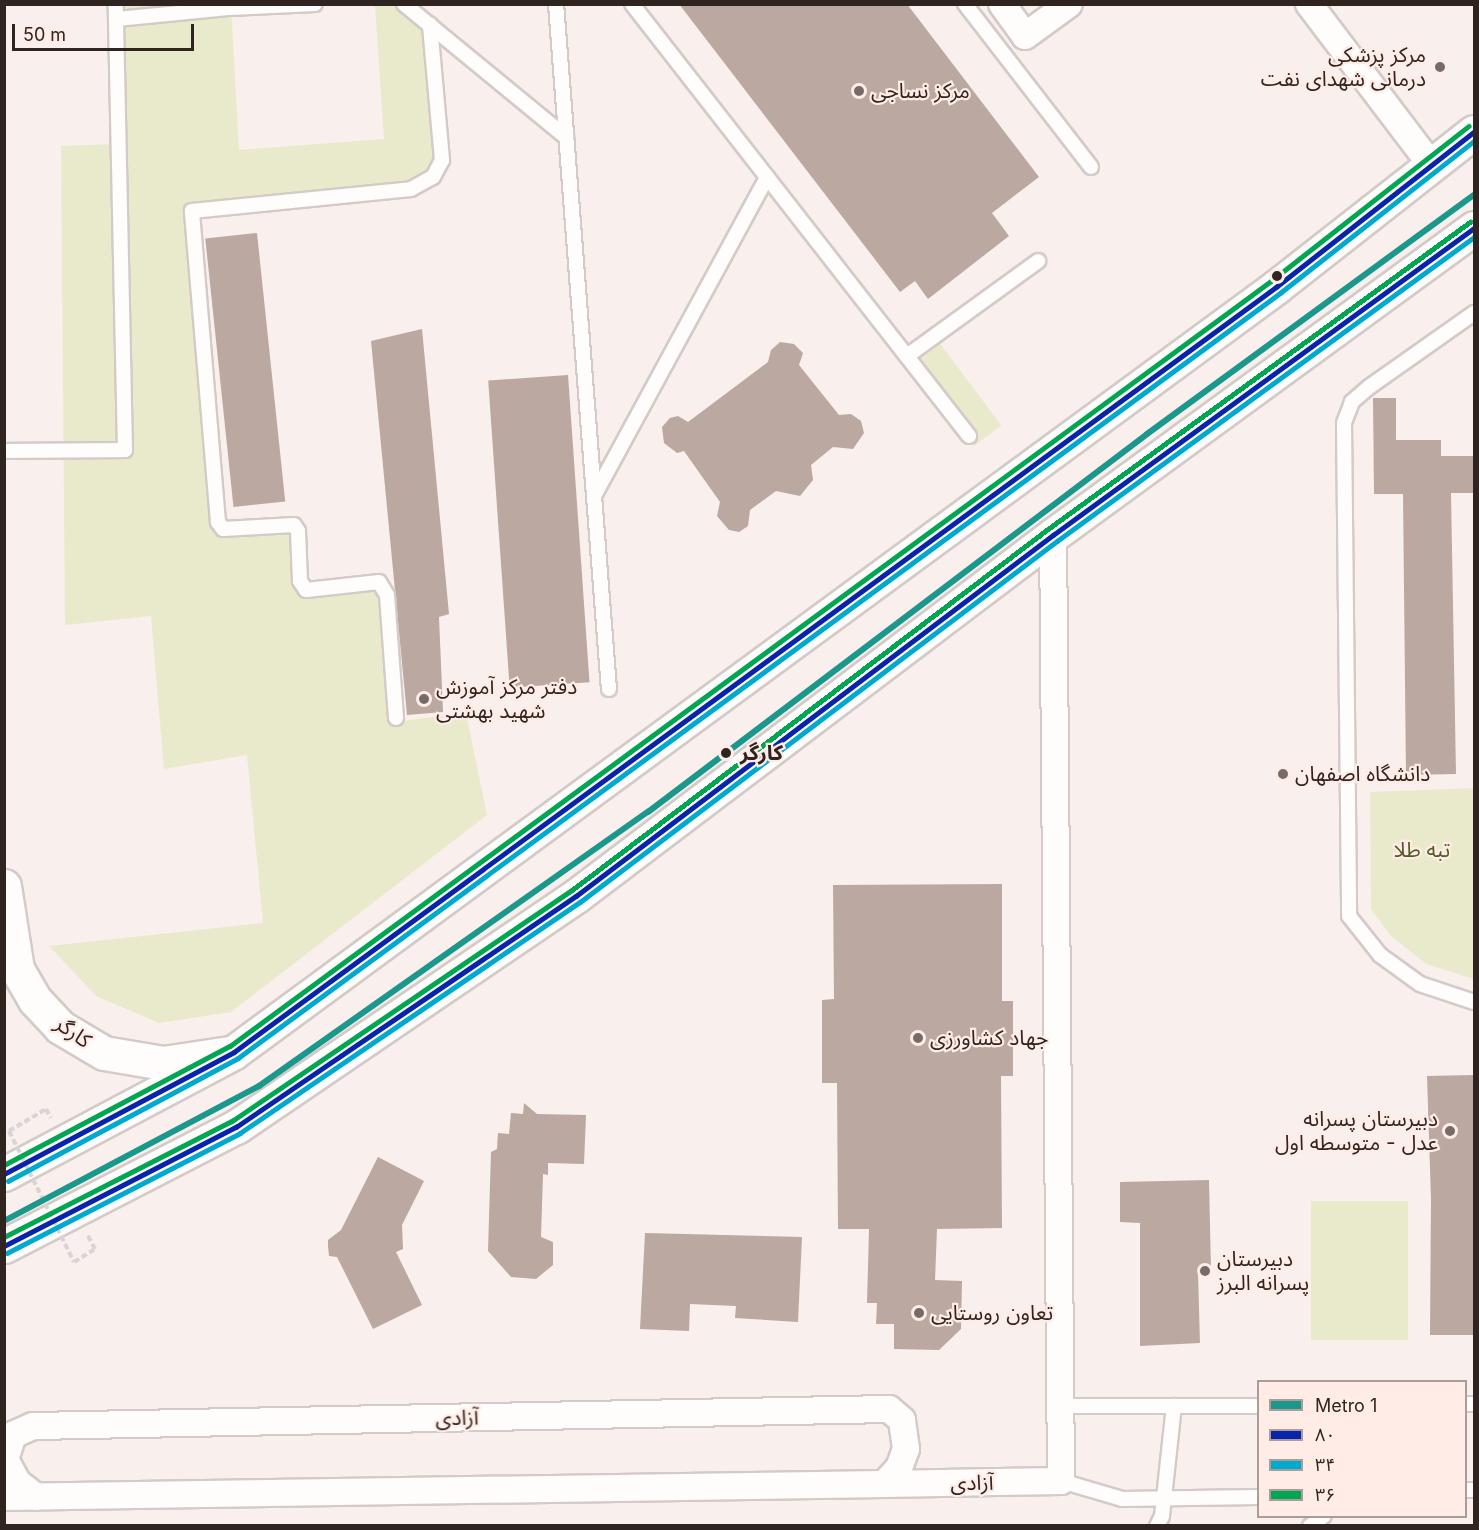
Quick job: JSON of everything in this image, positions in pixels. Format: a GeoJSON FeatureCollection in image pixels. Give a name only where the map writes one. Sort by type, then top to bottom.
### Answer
{"type":"FeatureCollection","features":[{"type":"Feature","properties":{"kind":"main road"},"geometry":{"type":"LineString","coordinates":[[4,1174],[234,1052],[1276,287],[1474,132]]}},
{"type":"Feature","properties":{"kind":"main road"},"geometry":{"type":"LineString","coordinates":[[4,1246],[236,1127],[576,896],[1053,535],[1474,228]]}},
{"type":"Feature","properties":{"kind":"main road","name":"کارگر"},"geometry":{"type":"LineString","coordinates":[[4,886],[17,969],[35,1000],[60,1027],[104,1053],[163,1063],[234,1052]]}},
{"type":"Feature","properties":{"kind":"street"},"geometry":{"type":"LineString","coordinates":[[1002,4],[1025,36],[1069,4]]}},
{"type":"Feature","properties":{"kind":"street"},"geometry":{"type":"LineString","coordinates":[[1309,4],[1431,165]]}},
{"type":"Feature","properties":{"kind":"street"},"geometry":{"type":"LineString","coordinates":[[1053,535],[1061,1481]]}},
{"type":"Feature","properties":{"kind":"street","name":"آزادی"},"geometry":{"type":"LineString","coordinates":[[36,1497],[17,1482],[5,1459],[13,1435],[33,1426],[889,1409],[902,1420],[906,1449],[899,1468],[884,1484]]}},
{"type":"Feature","properties":{"kind":"street","name":"آزادی"},"geometry":{"type":"LineString","coordinates":[[4,1497],[1061,1481]]}},
{"type":"Feature","properties":{"kind":"lane"},"geometry":{"type":"LineString","coordinates":[[4,451],[125,450],[116,4]]}},
{"type":"Feature","properties":{"kind":"lane"},"geometry":{"type":"LineString","coordinates":[[117,19],[230,8],[315,4]]}},
{"type":"Feature","properties":{"kind":"lane"},"geometry":{"type":"LineString","coordinates":[[404,4],[566,137]]}},
{"type":"Feature","properties":{"kind":"lane"},"geometry":{"type":"LineString","coordinates":[[556,4],[609,689]]}},
{"type":"Feature","properties":{"kind":"lane"},"geometry":{"type":"LineString","coordinates":[[632,4],[969,436]]}},
{"type":"Feature","properties":{"kind":"lane"},"geometry":{"type":"LineString","coordinates":[[965,4],[1091,167]]}},
{"type":"Feature","properties":{"kind":"lane"},"geometry":{"type":"LineString","coordinates":[[396,718],[387,595],[379,582],[306,590],[300,581],[298,531],[294,525],[223,529],[218,522],[192,211],[411,189],[433,177],[442,160],[430,25]]}},
{"type":"Feature","properties":{"kind":"lane"},"geometry":{"type":"LineString","coordinates":[[594,496],[767,177]]}},
{"type":"Feature","properties":{"kind":"lane"},"geometry":{"type":"LineString","coordinates":[[907,356],[1038,261]]}},
{"type":"Feature","properties":{"kind":"lane"},"geometry":{"type":"LineString","coordinates":[[1474,313],[1369,387],[1352,402],[1344,423],[1349,916],[1380,955],[1420,984],[1474,1002]]}},
{"type":"Feature","properties":{"kind":"lane"},"geometry":{"type":"LineString","coordinates":[[1062,1406],[1257,1406]]}},
{"type":"Feature","properties":{"kind":"lane"},"geometry":{"type":"LineString","coordinates":[[1157,1526],[1163,1501],[1174,1406]]}},
{"type":"Feature","properties":{"kind":"lane"},"geometry":{"type":"LineString","coordinates":[[1061,1481],[1122,1499],[1163,1501],[1257,1497]]}},
{"type":"Feature","properties":{"kind":"path"},"geometry":{"type":"LineString","coordinates":[[46,1109],[9,1131],[74,1262],[95,1250]]}},
{"type":"Feature","properties":{"kind":"green space"},"geometry":{"type":"Polygon","coordinates":[[[113,5],[231,5],[239,150],[384,139],[375,5],[407,5],[427,22],[437,170],[408,188],[191,209],[221,528],[298,521],[304,585],[386,577],[400,721],[466,713],[487,815],[231,1012],[159,1023],[96,996],[49,946],[263,923],[247,755],[164,769],[151,616],[65,625],[61,146],[117,144],[113,5]]]}},
{"type":"Feature","properties":{"kind":"green space"},"geometry":{"type":"Polygon","coordinates":[[[934,336],[1001,425],[974,446],[907,356],[934,336]]]}},
{"type":"Feature","properties":{"kind":"green space","name":"تبه طلا"},"geometry":{"type":"Polygon","coordinates":[[[1474,788],[1474,979],[1426,964],[1390,935],[1371,909],[1370,792],[1474,788]]]}},
{"type":"Feature","properties":{"kind":"green space"},"geometry":{"type":"Polygon","coordinates":[[[1311,1201],[1408,1201],[1408,1340],[1311,1340],[1311,1201]]]}},
{"type":"Feature","properties":{"kind":"building","name":"مرکز نساجی"},"geometry":{"type":"Polygon","coordinates":[[[679,4],[907,4],[1039,177],[992,213],[1009,236],[928,299],[915,281],[900,292],[679,4]]]}},
{"type":"Feature","properties":{"kind":"building"},"geometry":{"type":"Polygon","coordinates":[[[257,233],[285,502],[234,507],[205,238],[257,233]]]}},
{"type":"Feature","properties":{"kind":"building"},"geometry":{"type":"Polygon","coordinates":[[[422,329],[449,614],[439,617],[443,712],[407,715],[371,341],[422,329]]]}},
{"type":"Feature","properties":{"kind":"building"},"geometry":{"type":"Polygon","coordinates":[[[780,342],[794,344],[803,353],[799,365],[839,415],[851,414],[861,421],[864,433],[853,449],[833,447],[811,465],[813,480],[800,496],[776,491],[750,510],[748,526],[739,532],[729,530],[717,516],[720,502],[684,451],[677,453],[664,443],[662,427],[670,418],[678,416],[688,422],[768,362],[771,350],[780,342]]]}},
{"type":"Feature","properties":{"kind":"building"},"geometry":{"type":"Polygon","coordinates":[[[568,375],[589,682],[510,688],[488,381],[568,375]]]}},
{"type":"Feature","properties":{"kind":"building"},"geometry":{"type":"Polygon","coordinates":[[[1373,398],[1396,398],[1396,440],[1441,440],[1441,456],[1474,456],[1474,493],[1451,493],[1456,774],[1406,775],[1403,494],[1374,494],[1373,398]]]}},
{"type":"Feature","properties":{"kind":"building","name":"جهاد کشاورزی"},"geometry":{"type":"Polygon","coordinates":[[[1002,884],[1002,1001],[1013,1001],[1013,1076],[1001,1076],[1002,1228],[937,1229],[935,1280],[962,1281],[961,1329],[939,1350],[894,1349],[894,1324],[876,1324],[877,1303],[867,1303],[869,1229],[838,1229],[837,1083],[822,1083],[822,1000],[834,999],[833,885],[1002,884]]]}},
{"type":"Feature","properties":{"kind":"building"},"geometry":{"type":"Polygon","coordinates":[[[1474,1075],[1474,1335],[1430,1335],[1431,1199],[1427,1076],[1474,1075]]]}},
{"type":"Feature","properties":{"kind":"building"},"geometry":{"type":"Polygon","coordinates":[[[524,1103],[537,1114],[586,1115],[584,1164],[548,1163],[548,1175],[543,1174],[541,1237],[553,1242],[553,1265],[536,1279],[511,1277],[488,1251],[491,1152],[497,1149],[498,1133],[509,1134],[511,1113],[523,1114],[524,1103]]]}},
{"type":"Feature","properties":{"kind":"building"},"geometry":{"type":"Polygon","coordinates":[[[378,1157],[424,1181],[402,1225],[403,1249],[396,1252],[422,1305],[373,1329],[337,1257],[329,1256],[328,1240],[341,1230],[378,1157]]]}},
{"type":"Feature","properties":{"kind":"building","name":"دبیرستان پسرانه البرز"},"geometry":{"type":"Polygon","coordinates":[[[1209,1180],[1211,1271],[1198,1273],[1200,1343],[1140,1346],[1140,1223],[1120,1222],[1120,1182],[1209,1180]]]}},
{"type":"Feature","properties":{"kind":"building"},"geometry":{"type":"Polygon","coordinates":[[[645,1233],[802,1237],[798,1322],[735,1318],[736,1306],[690,1304],[689,1331],[640,1329],[645,1233]]]}},
{"type":"Feature","properties":{"kind":"metro line","name":"1"},"geometry":{"type":"LineString","coordinates":[[4,1221],[259,1086],[648,812],[1147,434],[1474,195]]}},
{"type":"Feature","properties":{"kind":"transit line","name":"۳۶"},"geometry":{"type":"LineString","coordinates":[[4,1165],[230,1046],[1271,281],[1469,126]]}},
{"type":"Feature","properties":{"kind":"transit line","name":"۸۰"},"geometry":{"type":"LineString","coordinates":[[4,1174],[234,1052],[1276,287],[1474,132]]}},
{"type":"Feature","properties":{"kind":"transit line","name":"۳۴"},"geometry":{"type":"LineString","coordinates":[[8,1181],[238,1058],[1280,293],[1474,141]]}},
{"type":"Feature","properties":{"kind":"transit line","name":"۳۶"},"geometry":{"type":"LineString","coordinates":[[4,1237],[232,1121],[572,890],[1048,529],[1470,222]]}},
{"type":"Feature","properties":{"kind":"transit line","name":"۸۰"},"geometry":{"type":"LineString","coordinates":[[4,1246],[236,1127],[576,896],[1053,535],[1474,228]]}},
{"type":"Feature","properties":{"kind":"transit line","name":"۳۴"},"geometry":{"type":"LineString","coordinates":[[7,1253],[240,1133],[580,902],[1057,541],[1474,237]]}},
{"type":"Feature","properties":{"kind":"place","name":"مرکز پزشکی درمانی شهدای نفت"},"geometry":{"type":"Point","coordinates":[1440,67]}},
{"type":"Feature","properties":{"kind":"place","name":"مرکز نساجی"},"geometry":{"type":"Point","coordinates":[859,91]}},
{"type":"Feature","properties":{"kind":"place","name":"دفتر مرکز آموزش شهید بهشتی"},"geometry":{"type":"Point","coordinates":[424,699]}},
{"type":"Feature","properties":{"kind":"place","name":"کارگر"},"geometry":{"type":"Point","coordinates":[726,753]}},
{"type":"Feature","properties":{"kind":"place","name":"دانشگاه اصفهان"},"geometry":{"type":"Point","coordinates":[1283,774]}},
{"type":"Feature","properties":{"kind":"place","name":"جهاد کشاورزی"},"geometry":{"type":"Point","coordinates":[918,1038]}},
{"type":"Feature","properties":{"kind":"place","name":"دبیرستان پسرانه عدل - متوسطه اول"},"geometry":{"type":"Point","coordinates":[1450,1131]}},
{"type":"Feature","properties":{"kind":"place","name":"دبیرستان پسرانه البرز"},"geometry":{"type":"Point","coordinates":[1205,1271]}},
{"type":"Feature","properties":{"kind":"place","name":"تعاون روستایی"},"geometry":{"type":"Point","coordinates":[919,1313]}}]}
